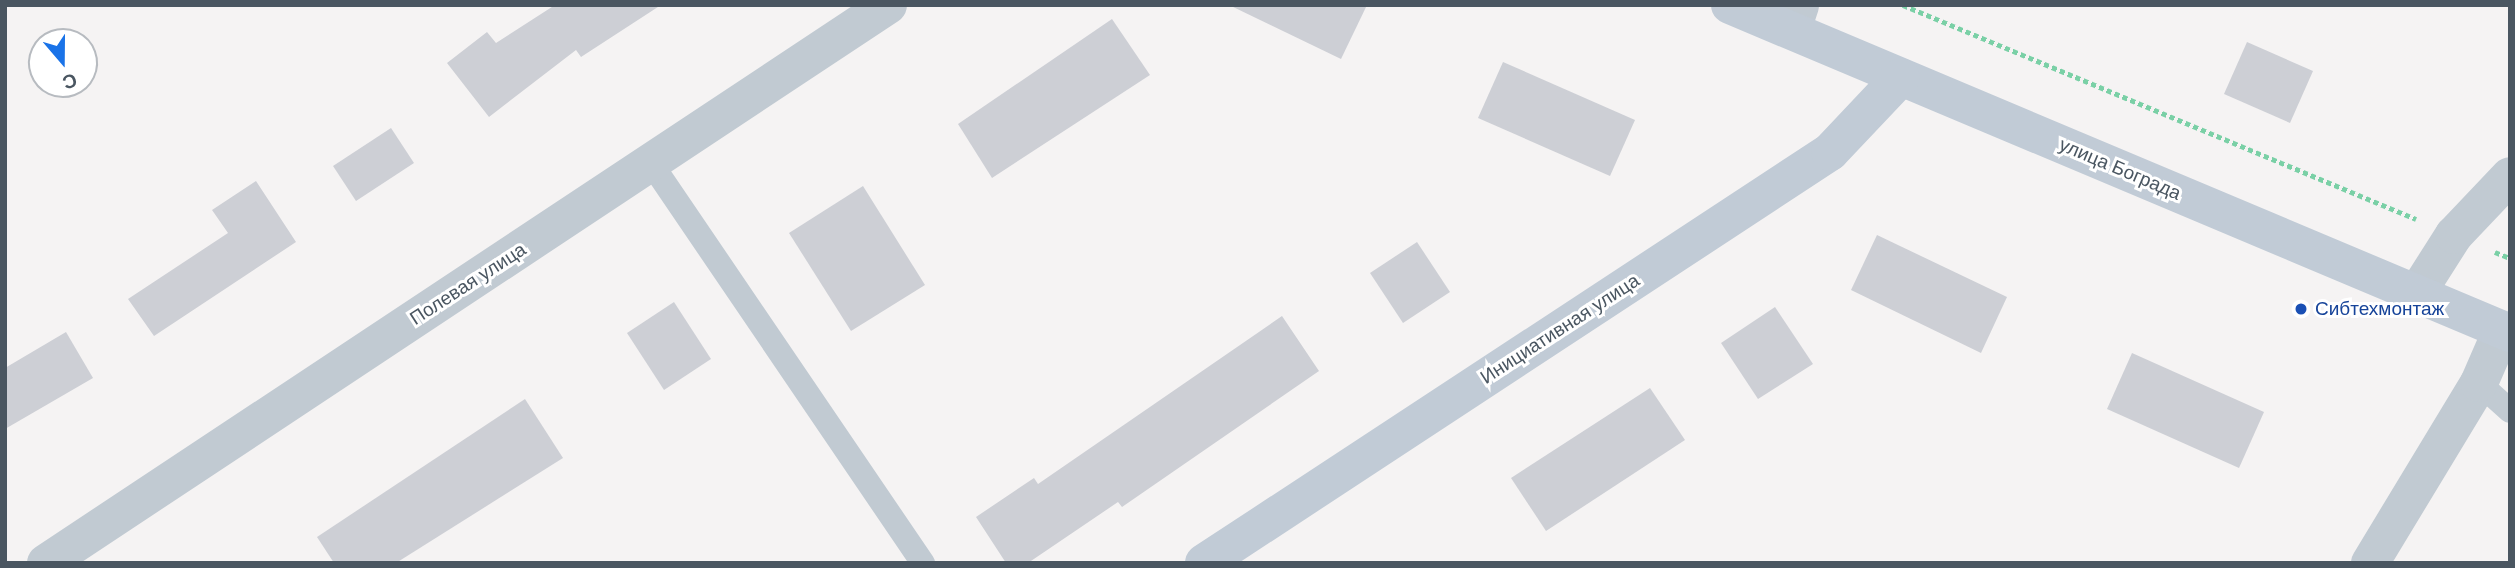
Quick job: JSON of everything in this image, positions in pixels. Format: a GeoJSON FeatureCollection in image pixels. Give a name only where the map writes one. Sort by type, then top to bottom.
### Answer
{"type":"FeatureCollection","features":[{"type":"Feature","properties":{"kind":"main road","name":"улица Бограда"},"geometry":{"type":"LineString","coordinates":[[1730,5],[1796,18],[1901,77],[2506,332]]}},
{"type":"Feature","properties":{"kind":"main road","name":"Инициативная улица"},"geometry":{"type":"LineString","coordinates":[[1205,563],[1830,152],[1901,77]]}},
{"type":"Feature","properties":{"kind":"street","name":"Полевая улица"},"geometry":{"type":"LineString","coordinates":[[46,563],[888,5]]}},
{"type":"Feature","properties":{"kind":"street"},"geometry":{"type":"LineString","coordinates":[[2417,293],[2454,235],[2510,176]]}},
{"type":"Feature","properties":{"kind":"street"},"geometry":{"type":"LineString","coordinates":[[2370,563],[2479,383],[2506,332]]}},
{"type":"Feature","properties":{"kind":"lane"},"geometry":{"type":"LineString","coordinates":[[651,163],[923,563]]}},
{"type":"Feature","properties":{"kind":"lane"},"geometry":{"type":"LineString","coordinates":[[2479,383],[2510,411]]}},
{"type":"Feature","properties":{"kind":"path"},"geometry":{"type":"LineString","coordinates":[[1903,5],[2510,258]]}},
{"type":"Feature","properties":{"kind":"building"},"geometry":{"type":"Polygon","coordinates":[[[555,5],[661,5],[581,57],[576,50],[489,117],[447,63],[487,32],[496,43],[555,5]]]}},
{"type":"Feature","properties":{"kind":"building"},"geometry":{"type":"Polygon","coordinates":[[[1229,5],[1367,5],[1341,59],[1229,5]]]}},
{"type":"Feature","properties":{"kind":"building"},"geometry":{"type":"Polygon","coordinates":[[[1112,19],[1150,75],[992,178],[958,124],[1112,19]]]}},
{"type":"Feature","properties":{"kind":"building"},"geometry":{"type":"Polygon","coordinates":[[[2247,42],[2313,71],[2290,123],[2224,94],[2247,42]]]}},
{"type":"Feature","properties":{"kind":"building"},"geometry":{"type":"Polygon","coordinates":[[[1503,62],[1635,120],[1610,176],[1478,118],[1503,62]]]}},
{"type":"Feature","properties":{"kind":"building"},"geometry":{"type":"Polygon","coordinates":[[[391,128],[414,163],[356,201],[333,166],[391,128]]]}},
{"type":"Feature","properties":{"kind":"building"},"geometry":{"type":"Polygon","coordinates":[[[256,181],[296,242],[154,336],[128,299],[228,233],[212,210],[256,181]]]}},
{"type":"Feature","properties":{"kind":"building"},"geometry":{"type":"Polygon","coordinates":[[[863,186],[925,285],[851,331],[789,233],[863,186]]]}},
{"type":"Feature","properties":{"kind":"building"},"geometry":{"type":"Polygon","coordinates":[[[1877,235],[2007,297],[1981,353],[1851,290],[1877,235]]]}},
{"type":"Feature","properties":{"kind":"building"},"geometry":{"type":"Polygon","coordinates":[[[1417,242],[1450,292],[1403,323],[1370,273],[1417,242]]]}},
{"type":"Feature","properties":{"kind":"building"},"geometry":{"type":"Polygon","coordinates":[[[674,302],[711,359],[664,390],[627,333],[674,302]]]}},
{"type":"Feature","properties":{"kind":"building"},"geometry":{"type":"Polygon","coordinates":[[[1775,307],[1813,364],[1758,399],[1721,343],[1775,307]]]}},
{"type":"Feature","properties":{"kind":"building"},"geometry":{"type":"Polygon","coordinates":[[[1282,316],[1319,371],[1122,507],[1118,502],[1028,563],[1006,563],[976,517],[1034,478],[1038,484],[1282,316]]]}},
{"type":"Feature","properties":{"kind":"building"},"geometry":{"type":"Polygon","coordinates":[[[66,332],[93,378],[5,429],[5,368],[66,332]]]}},
{"type":"Feature","properties":{"kind":"building"},"geometry":{"type":"Polygon","coordinates":[[[2132,353],[2264,412],[2239,468],[2107,409],[2132,353]]]}},
{"type":"Feature","properties":{"kind":"building"},"geometry":{"type":"Polygon","coordinates":[[[1650,388],[1685,440],[1546,531],[1511,478],[1650,388]]]}},
{"type":"Feature","properties":{"kind":"building"},"geometry":{"type":"Polygon","coordinates":[[[525,399],[563,458],[396,563],[334,563],[317,537],[525,399]]]}},
{"type":"Feature","properties":{"kind":"place","name":"Сибтехмонтаж"},"geometry":{"type":"Point","coordinates":[2301,309]}}]}
